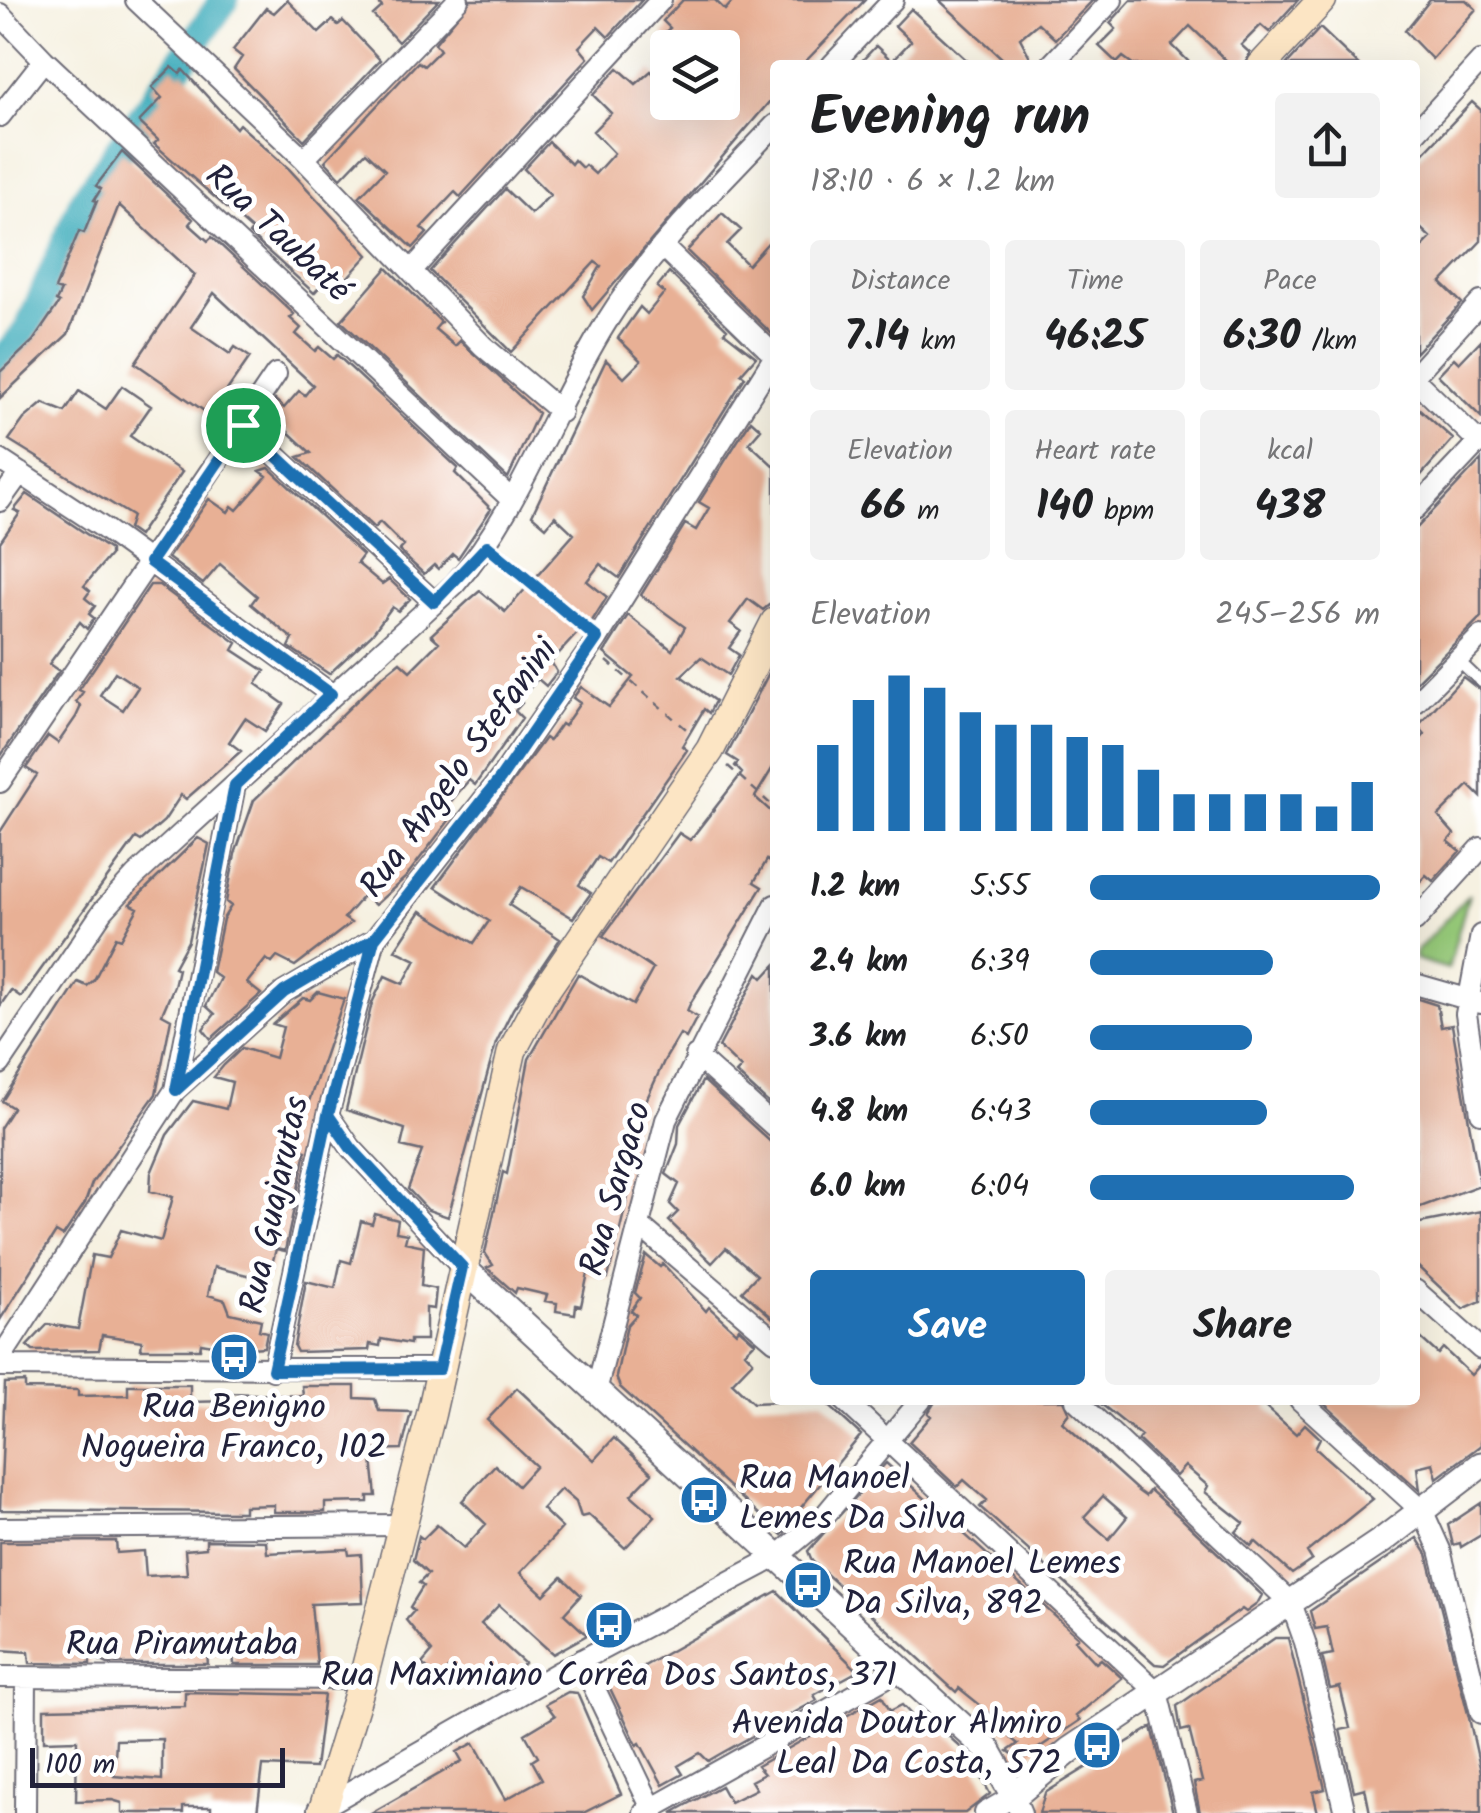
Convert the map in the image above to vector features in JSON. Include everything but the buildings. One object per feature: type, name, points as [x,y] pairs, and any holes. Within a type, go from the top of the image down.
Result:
[{"type":"main road","points":[[1267,60],[1322,0]]},
{"type":"main road","points":[[319,1811],[363,1679],[439,1369],[503,1082],[525,1022],[710,750],[770,632]]},
{"type":"street","points":[[136,0],[304,159],[484,346],[560,412]]},
{"type":"street","points":[[304,159],[458,0]]},
{"type":"street","points":[[412,270],[661,0]]},
{"type":"street","points":[[837,60],[893,0]]},
{"type":"street","points":[[1056,60],[1112,0]]},
{"type":"street","name":"Rua Taubaté","points":[[0,14],[44,60],[512,500]]},
{"type":"street","points":[[0,116],[44,60]]},
{"type":"street","points":[[1420,128],[1481,61]]},
{"type":"street","points":[[0,1064],[103,910],[134,876],[434,602],[487,546],[606,322],[662,246],[770,130]]},
{"type":"street","points":[[662,246],[770,351]]},
{"type":"street","points":[[1420,371],[1481,302]]},
{"type":"street","name":"Rua Angelo Stefanini","points":[[0,1363],[176,1090],[284,992],[374,939],[500,779],[594,643],[770,364]]},
{"type":"street","points":[[0,782],[276,374]]},
{"type":"street","points":[[1420,382],[1480,442],[1420,504]]},
{"type":"street","points":[[243,425],[434,602]]},
{"type":"street","points":[[0,460],[150,562],[331,694]]},
{"type":"street","points":[[0,502],[20,472]]},
{"type":"street","points":[[1420,698],[1481,636]]},
{"type":"street","points":[[176,1090],[235,785]]},
{"type":"street","points":[[1420,915],[1481,848]]},
{"type":"street","name":"Rua Sargaco","points":[[596,1390],[666,1120],[770,920]]},
{"type":"street","points":[[1481,936],[1474,1001],[1481,1113]]},
{"type":"street","name":"Rua Guajarutas","points":[[273,1370],[328,1115],[374,939]]},
{"type":"street","points":[[1420,985],[1474,1001]]},
{"type":"street","points":[[696,1056],[770,1123]]},
{"type":"street","points":[[328,1115],[351,1148],[462,1267],[988,1750],[1018,1804]]},
{"type":"street","points":[[639,1225],[770,1337]]},
{"type":"street","points":[[1420,1294],[1481,1349]]},
{"type":"street","points":[[0,1363],[273,1370],[439,1369]]},
{"type":"street","points":[[850,1405],[1156,1692],[1187,1813]]},
{"type":"street","points":[[319,1811],[581,1660],[778,1556],[821,1520],[917,1405]]},
{"type":"street","points":[[1081,1405],[1291,1603],[1305,1642],[1345,1813]]},
{"type":"street","points":[[1305,1405],[1423,1512],[1440,1550],[1481,1713]]},
{"type":"street","points":[[985,1813],[1018,1804],[1070,1750],[1423,1512],[1481,1465]]},
{"type":"street","points":[[0,1528],[402,1526]]},
{"type":"street","points":[[581,1660],[650,1812],[901,1669]]},
{"type":"street","name":"Rua Piramutaba","points":[[0,1677],[363,1679]]},
{"type":"street","points":[[24,1813],[26,1678]]},
{"type":"lane","points":[[1458,660],[1481,682]]},
{"type":"path","points":[[487,546],[770,804]]},
{"type":"green space","points":[[1469,894],[1448,969],[1420,961],[1420,948]]},
{"type":"waterway","points":[[0,364],[29,329],[84,200],[224,0]]},
{"type":"place","name":"Rua Benigno Nogueira Franco, 102","points":[[234,1357]]},
{"type":"place","name":"Rua Manoel Lemes Da Silva","points":[[704,1500]]},
{"type":"place","name":"Rua Manoel Lemes Da Silva, 892","points":[[808,1585]]},
{"type":"place","name":"Rua Maximiano Corrêa Dos Santos, 371","points":[[609,1625]]},
{"type":"place","name":"Avenida Doutor Almiro Leal Da Costa, 572","points":[[1097,1745]]},
{"type":"route","points":[[243,425],[150,562],[331,694],[235,785],[176,1090],[284,992],[374,939],[328,1115],[351,1148],[462,1267],[439,1369],[273,1370],[328,1115],[348,1032],[374,939],[500,779],[597,638],[580,628],[487,546],[434,602],[243,425]]}]
